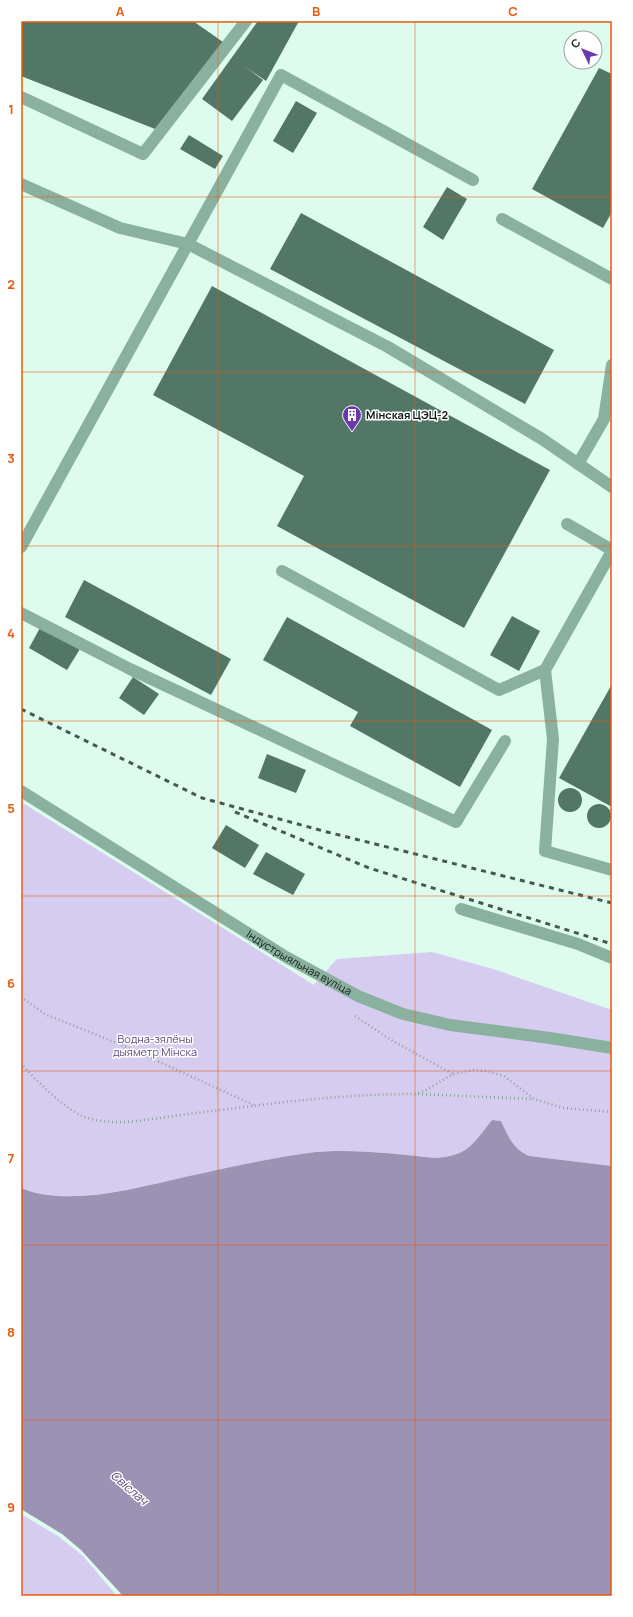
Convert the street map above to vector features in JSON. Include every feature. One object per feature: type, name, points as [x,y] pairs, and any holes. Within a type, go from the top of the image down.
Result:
[{"type":"street","points":[[21,97],[143,154],[246,21]]},
{"type":"street","points":[[21,547],[281,75],[473,180]]},
{"type":"street","points":[[21,184],[120,228],[188,244],[388,347],[542,439],[612,487]]},
{"type":"street","points":[[502,219],[612,279]]},
{"type":"street","points":[[578,464],[604,419],[612,365]]},
{"type":"street","points":[[567,524],[612,550],[545,670],[552,739],[545,850],[612,870]]},
{"type":"street","points":[[282,571],[499,690],[545,670]]},
{"type":"street","points":[[21,613],[130,669],[456,822],[505,741]]},
{"type":"street","name":"Індустрыяльная вуліца","points":[[21,791],[286,956],[358,996],[402,1014],[450,1025],[612,1048]]},
{"type":"street","points":[[461,909],[578,944],[612,958]]},
{"type":"path","points":[[21,997],[45,1014],[124,1046],[256,1106]]},
{"type":"path","points":[[21,1063],[30,1074],[65,1105],[82,1116],[107,1121],[146,1121],[256,1106],[340,1097],[416,1094],[534,1099],[563,1108],[612,1112]]},
{"type":"path","points":[[416,1094],[426,1090],[453,1074],[473,1070],[487,1071],[504,1076],[534,1099]]},
{"type":"green space","name":"Водна-зялёны дыяметр Мінска","points":[[21,802],[314,985],[337,959],[432,952],[493,969],[612,1010],[612,1166],[529,1156],[515,1146],[501,1121],[492,1120],[480,1136],[469,1147],[455,1155],[446,1157],[435,1158],[372,1152],[340,1151],[308,1153],[105,1194],[57,1196],[38,1194],[21,1188]]},
{"type":"green space","points":[[21,1514],[58,1536],[83,1556],[117,1596],[26,1596],[21,1592]]},
{"type":"water","name":"Свіслач","points":[[492,1120],[501,1121],[515,1146],[529,1156],[612,1166],[612,1596],[123,1596],[81,1550],[62,1534],[21,1509],[21,1188],[38,1194],[59,1196],[95,1195],[132,1189],[216,1170],[308,1153],[340,1151],[372,1152],[435,1158],[446,1157],[455,1155],[469,1147],[480,1136]]},
{"type":"building","points":[[21,21],[193,21],[223,42],[155,129],[21,76]]},
{"type":"building","points":[[258,21],[299,21],[266,81],[244,66],[263,80],[232,121],[202,99]]},
{"type":"building","points":[[598,70],[603,70],[612,74],[612,212],[603,228],[532,189]]},
{"type":"building","points":[[296,101],[317,113],[293,153],[273,141]]},
{"type":"building","points":[[189,135],[223,156],[215,169],[180,149]]},
{"type":"building","points":[[447,187],[467,199],[443,240],[423,227]]},
{"type":"building","points":[[301,213],[554,350],[525,404],[270,269]]},
{"type":"building","name":"Мінская ЦЭЦ-2","points":[[212,286],[550,470],[464,628],[277,526],[304,476],[153,395]]},
{"type":"building","points":[[84,580],[231,659],[211,695],[65,617]]},
{"type":"building","points":[[512,616],[540,631],[519,671],[490,655]]},
{"type":"building","points":[[287,617],[492,730],[460,787],[350,726],[358,712],[263,660]]},
{"type":"building","points":[[41,626],[80,649],[67,670],[29,648]]},
{"type":"building","points":[[133,677],[159,694],[144,715],[119,698]]},
{"type":"building","points":[[612,684],[612,807],[559,778]]},
{"type":"building","points":[[267,754],[306,770],[296,793],[258,778]]},
{"type":"building","points":[[570,788],[578,792],[582,800],[578,808],[570,812],[562,808],[558,800],[562,792]]},
{"type":"building","points":[[599,804],[607,808],[611,816],[607,824],[599,828],[591,824],[587,816],[591,808]]},
{"type":"building","points":[[226,825],[259,845],[245,868],[212,848]]},
{"type":"building","points":[[266,852],[305,874],[293,895],[253,874]]},
{"type":"railway","points":[[21,709],[202,798],[327,832],[612,903]]},
{"type":"railway","points":[[235,812],[369,868],[612,944]]},
{"type":"place","name":"Мінская ЦЭЦ-2","points":[[352,432]]}]
